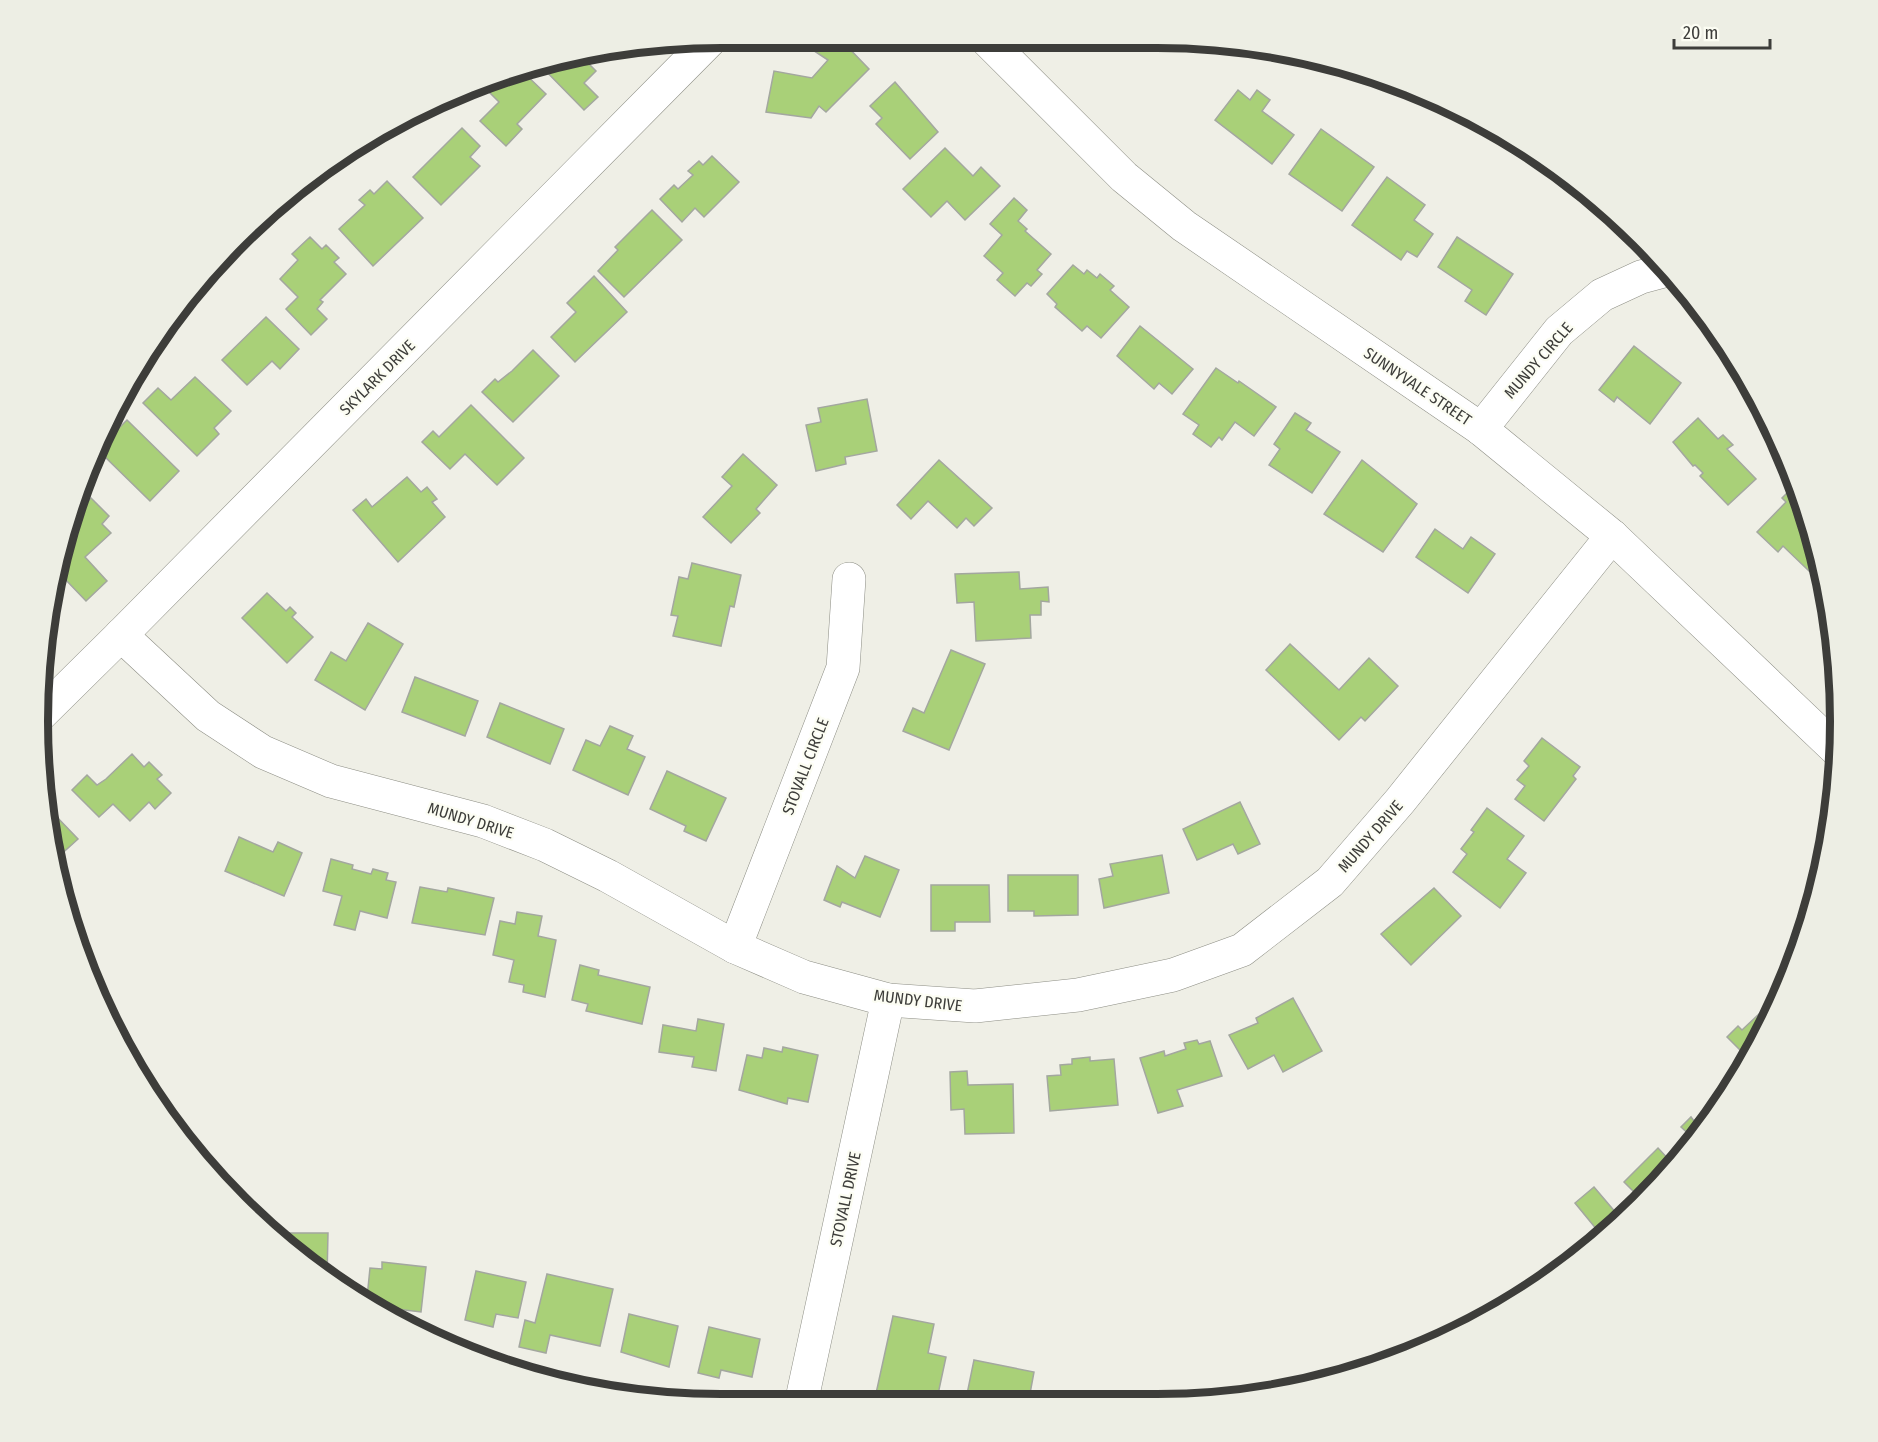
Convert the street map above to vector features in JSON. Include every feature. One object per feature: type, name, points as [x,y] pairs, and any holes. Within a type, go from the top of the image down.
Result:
[{"type":"street","name":"SKYLARK DRIVE","points":[[48,707],[702,48]]},
{"type":"street","name":"SUNNYVALE STREET","points":[[996,48],[1124,177],[1184,226],[1481,429],[1612,536],[1830,743]]},
{"type":"street","name":"MUNDY CIRCLE","points":[[1481,429],[1558,330],[1602,295],[1641,277],[1659,272]]},
{"type":"street","name":"MUNDY DRIVE","points":[[121,635],[208,716],[263,752],[331,781],[483,821],[545,845],[608,876],[735,947],[804,977],[888,1000],[975,1006],[1078,995],[1173,975],[1242,950],[1330,882],[1400,801],[1612,536]]},
{"type":"street","name":"STOVALL CIRCLE","points":[[735,947],[843,668],[849,579]]},
{"type":"street","name":"STOVALL DRIVE","points":[[803,1394],[888,1000]]},
{"type":"building","points":[[810,48],[849,48],[869,69],[826,112],[819,106],[811,118],[766,112],[774,71],[812,78],[828,60]]},
{"type":"building","points":[[587,62],[596,71],[584,83],[598,97],[584,110],[546,71]]},
{"type":"building","points":[[528,77],[546,94],[517,124],[522,129],[506,146],[480,121],[499,102],[487,90]]},
{"type":"building","points":[[895,82],[938,132],[910,159],[876,124],[882,118],[870,106]]},
{"type":"building","points":[[1238,90],[1250,100],[1257,90],[1270,100],[1262,111],[1294,135],[1272,164],[1215,120]]},
{"type":"building","points":[[462,128],[480,146],[470,157],[480,166],[441,205],[413,177]]},
{"type":"building","points":[[1321,129],[1374,167],[1342,211],[1289,174]]},
{"type":"building","points":[[945,148],[973,176],[981,167],[1000,186],[965,220],[947,201],[931,217],[903,189]]},
{"type":"building","points":[[712,156],[739,182],[704,217],[695,208],[682,222],[660,199],[674,185],[678,189],[693,175],[688,171],[699,161],[703,165]]},
{"type":"building","points":[[1387,177],[1425,205],[1414,220],[1433,234],[1417,257],[1407,251],[1401,260],[1352,225]]},
{"type":"building","points":[[387,181],[423,218],[373,266],[339,229],[365,205],[359,200],[370,190],[374,194]]},
{"type":"building","points":[[1014,198],[1027,210],[1018,221],[1027,229],[1025,231],[1051,254],[1037,270],[1042,274],[1031,286],[1027,283],[1015,296],[997,280],[1003,273],[984,256],[1002,235],[990,224]]},
{"type":"building","points":[[652,210],[682,240],[624,297],[598,271],[618,250],[615,247]]},
{"type":"building","points":[[310,237],[322,249],[326,245],[339,258],[334,262],[346,274],[320,300],[323,302],[317,309],[327,319],[311,335],[286,309],[298,297],[280,279],[298,260],[292,254]]},
{"type":"building","points":[[1457,237],[1513,274],[1486,315],[1465,301],[1472,290],[1438,267]]},
{"type":"building","points":[[1073,265],[1084,274],[1087,270],[1097,278],[1100,274],[1114,286],[1110,290],[1129,307],[1101,338],[1087,326],[1082,331],[1055,307],[1057,304],[1047,294]]},
{"type":"building","points":[[594,276],[627,312],[575,362],[551,337],[576,312],[567,303]]},
{"type":"building","points":[[266,317],[299,349],[280,369],[272,361],[247,385],[222,360]]},
{"type":"building","points":[[1140,326],[1193,369],[1172,394],[1159,383],[1154,389],[1117,356]]},
{"type":"building","points":[[1634,346],[1681,383],[1650,424],[1617,397],[1614,402],[1599,390]]},
{"type":"building","points":[[533,350],[559,376],[513,422],[482,392],[495,379],[498,382],[512,371]]},
{"type":"building","points":[[1216,368],[1276,407],[1254,436],[1235,422],[1222,440],[1219,437],[1211,447],[1193,434],[1199,425],[1183,414]]},
{"type":"building","points":[[195,377],[231,411],[214,428],[219,434],[197,456],[143,403],[158,388],[171,400]]},
{"type":"building","points":[[867,399],[877,451],[845,457],[846,464],[816,471],[806,425],[821,422],[818,408]]},
{"type":"building","points":[[471,405],[524,458],[497,485],[465,454],[450,469],[422,442],[433,431],[439,437]]},
{"type":"building","points":[[1295,413],[1311,423],[1306,430],[1340,452],[1312,493],[1269,465],[1280,449],[1274,444]]},
{"type":"building","points":[[1698,418],[1718,439],[1723,435],[1733,445],[1727,449],[1756,479],[1728,505],[1700,476],[1703,473],[1695,465],[1693,466],[1673,442]]},
{"type":"building","points":[[127,420],[179,471],[150,501],[103,455],[111,436]]},
{"type":"building","points":[[743,454],[777,485],[756,509],[760,513],[731,543],[703,517],[732,486],[722,477]]},
{"type":"building","points":[[939,460],[992,508],[974,526],[966,518],[957,528],[928,501],[911,519],[897,505]]},
{"type":"building","points":[[1362,460],[1417,504],[1383,552],[1324,514]]},
{"type":"building","points":[[407,477],[421,492],[427,487],[437,499],[432,502],[445,517],[398,562],[353,510],[366,499],[372,507]]},
{"type":"building","points":[[1789,491],[1807,547],[1812,568],[1809,571],[1783,546],[1778,552],[1757,532],[1786,502],[1782,498]]},
{"type":"building","points":[[91,498],[109,516],[102,524],[111,533],[85,557],[107,581],[86,601],[64,578],[67,575],[65,573],[71,547],[84,505]]},
{"type":"building","points":[[1435,529],[1463,549],[1471,537],[1495,554],[1468,593],[1416,557]]},
{"type":"building","points":[[692,563],[741,575],[734,607],[730,606],[721,646],[673,636],[678,616],[671,615],[679,577],[688,579]]},
{"type":"building","points":[[1019,572],[1020,589],[1048,587],[1049,602],[1041,601],[1041,615],[1030,615],[1031,638],[976,641],[974,602],[957,603],[955,574]]},
{"type":"building","points":[[267,593],[286,611],[290,607],[296,613],[292,617],[313,637],[287,663],[242,618]]},
{"type":"building","points":[[368,623],[403,644],[365,710],[315,680],[331,652],[346,661]]},
{"type":"building","points":[[1290,644],[1339,690],[1369,658],[1398,686],[1365,721],[1361,717],[1339,740],[1266,670]]},
{"type":"building","points":[[951,650],[985,664],[949,750],[903,731],[913,708],[924,713]]},
{"type":"building","points":[[415,677],[478,701],[465,736],[402,712]]},
{"type":"building","points":[[500,703],[564,729],[550,764],[487,737]]},
{"type":"building","points":[[610,726],[633,736],[627,749],[645,757],[628,795],[573,770],[586,740],[600,746]]},
{"type":"building","points":[[1542,738],[1580,767],[1573,776],[1576,779],[1544,821],[1515,799],[1525,786],[1517,780],[1529,766],[1524,761]]},
{"type":"building","points":[[132,754],[144,767],[149,762],[162,775],[157,779],[171,793],[155,809],[149,802],[130,821],[113,804],[99,817],[72,790],[87,775],[97,785]]},
{"type":"building","points":[[667,771],[726,798],[706,841],[684,831],[686,826],[650,809]]},
{"type":"building","points":[[1240,802],[1260,844],[1238,854],[1233,844],[1197,860],[1183,829]]},
{"type":"building","points":[[1487,808],[1524,836],[1507,859],[1526,873],[1500,908],[1453,872],[1467,854],[1461,849],[1474,832],[1471,830]]},
{"type":"building","points":[[55,815],[78,839],[61,854]]},
{"type":"building","points":[[239,837],[273,852],[278,842],[302,853],[284,896],[225,871]]},
{"type":"building","points":[[1162,855],[1169,893],[1104,908],[1099,879],[1113,876],[1110,864]]},
{"type":"building","points":[[865,856],[899,870],[880,917],[842,902],[840,907],[824,900],[837,866],[855,878]]},
{"type":"building","points":[[331,859],[353,865],[352,869],[371,874],[373,869],[388,873],[386,880],[396,882],[387,918],[360,911],[355,930],[334,925],[342,896],[323,891]]},
{"type":"building","points":[[1008,875],[1078,875],[1078,915],[1034,916],[1034,911],[1008,911]]},
{"type":"building","points":[[931,885],[989,885],[990,922],[955,922],[955,931],[931,931]]},
{"type":"building","points":[[420,887],[447,892],[448,888],[494,898],[485,935],[412,923]]},
{"type":"building","points":[[1434,888],[1461,916],[1411,965],[1381,934]]},
{"type":"building","points":[[517,912],[542,916],[538,936],[556,940],[545,997],[523,992],[524,985],[509,982],[514,960],[493,955],[500,921],[515,924]]},
{"type":"building","points":[[580,965],[599,970],[598,975],[650,987],[642,1024],[586,1011],[588,1004],[572,1000]]},
{"type":"building","points":[[1293,998],[1322,1051],[1283,1072],[1274,1055],[1248,1069],[1229,1035],[1258,1023],[1256,1018]]},
{"type":"building","points":[[1759,1014],[1762,1017],[1743,1053],[1727,1037],[1738,1026],[1742,1030]]},
{"type":"building","points":[[698,1019],[724,1024],[716,1071],[692,1067],[694,1057],[659,1052],[663,1025],[696,1031]]},
{"type":"building","points":[[1197,1040],[1199,1044],[1210,1041],[1222,1076],[1177,1090],[1183,1106],[1158,1113],[1140,1058],[1164,1051],[1165,1056],[1186,1049],[1184,1043]]},
{"type":"building","points":[[783,1047],[818,1055],[808,1102],[788,1098],[787,1104],[739,1090],[747,1055],[762,1058],[764,1048],[782,1052]]},
{"type":"building","points":[[1090,1057],[1090,1061],[1114,1059],[1118,1105],[1050,1111],[1047,1076],[1061,1075],[1060,1065],[1072,1064],[1072,1059]]},
{"type":"building","points":[[967,1071],[968,1085],[1013,1084],[1014,1133],[965,1134],[964,1109],[951,1110],[950,1072]]},
{"type":"building","points":[[1708,1107],[1689,1134],[1681,1127],[1691,1117],[1694,1121]]},
{"type":"building","points":[[1658,1148],[1668,1159],[1636,1194],[1624,1182]]},
{"type":"building","points":[[1594,1187],[1616,1213],[1597,1230],[1575,1203]]},
{"type":"building","points":[[284,1233],[328,1233],[327,1267]]},
{"type":"building","points":[[382,1262],[426,1267],[421,1312],[392,1309],[381,1302],[381,1299],[367,1294],[370,1268],[382,1269]]},
{"type":"building","points":[[476,1271],[526,1282],[518,1318],[496,1314],[493,1327],[465,1320]]},
{"type":"building","points":[[547,1274],[613,1289],[600,1346],[550,1335],[546,1353],[519,1347],[525,1320],[535,1323]]},
{"type":"building","points":[[629,1314],[678,1326],[669,1367],[621,1352]]},
{"type":"building","points":[[893,1316],[934,1324],[928,1353],[946,1357],[938,1394],[876,1394]]},
{"type":"building","points":[[709,1327],[760,1339],[752,1377],[721,1370],[719,1378],[698,1373]]},
{"type":"building","points":[[974,1360],[1034,1372],[1030,1394],[967,1394]]}]
